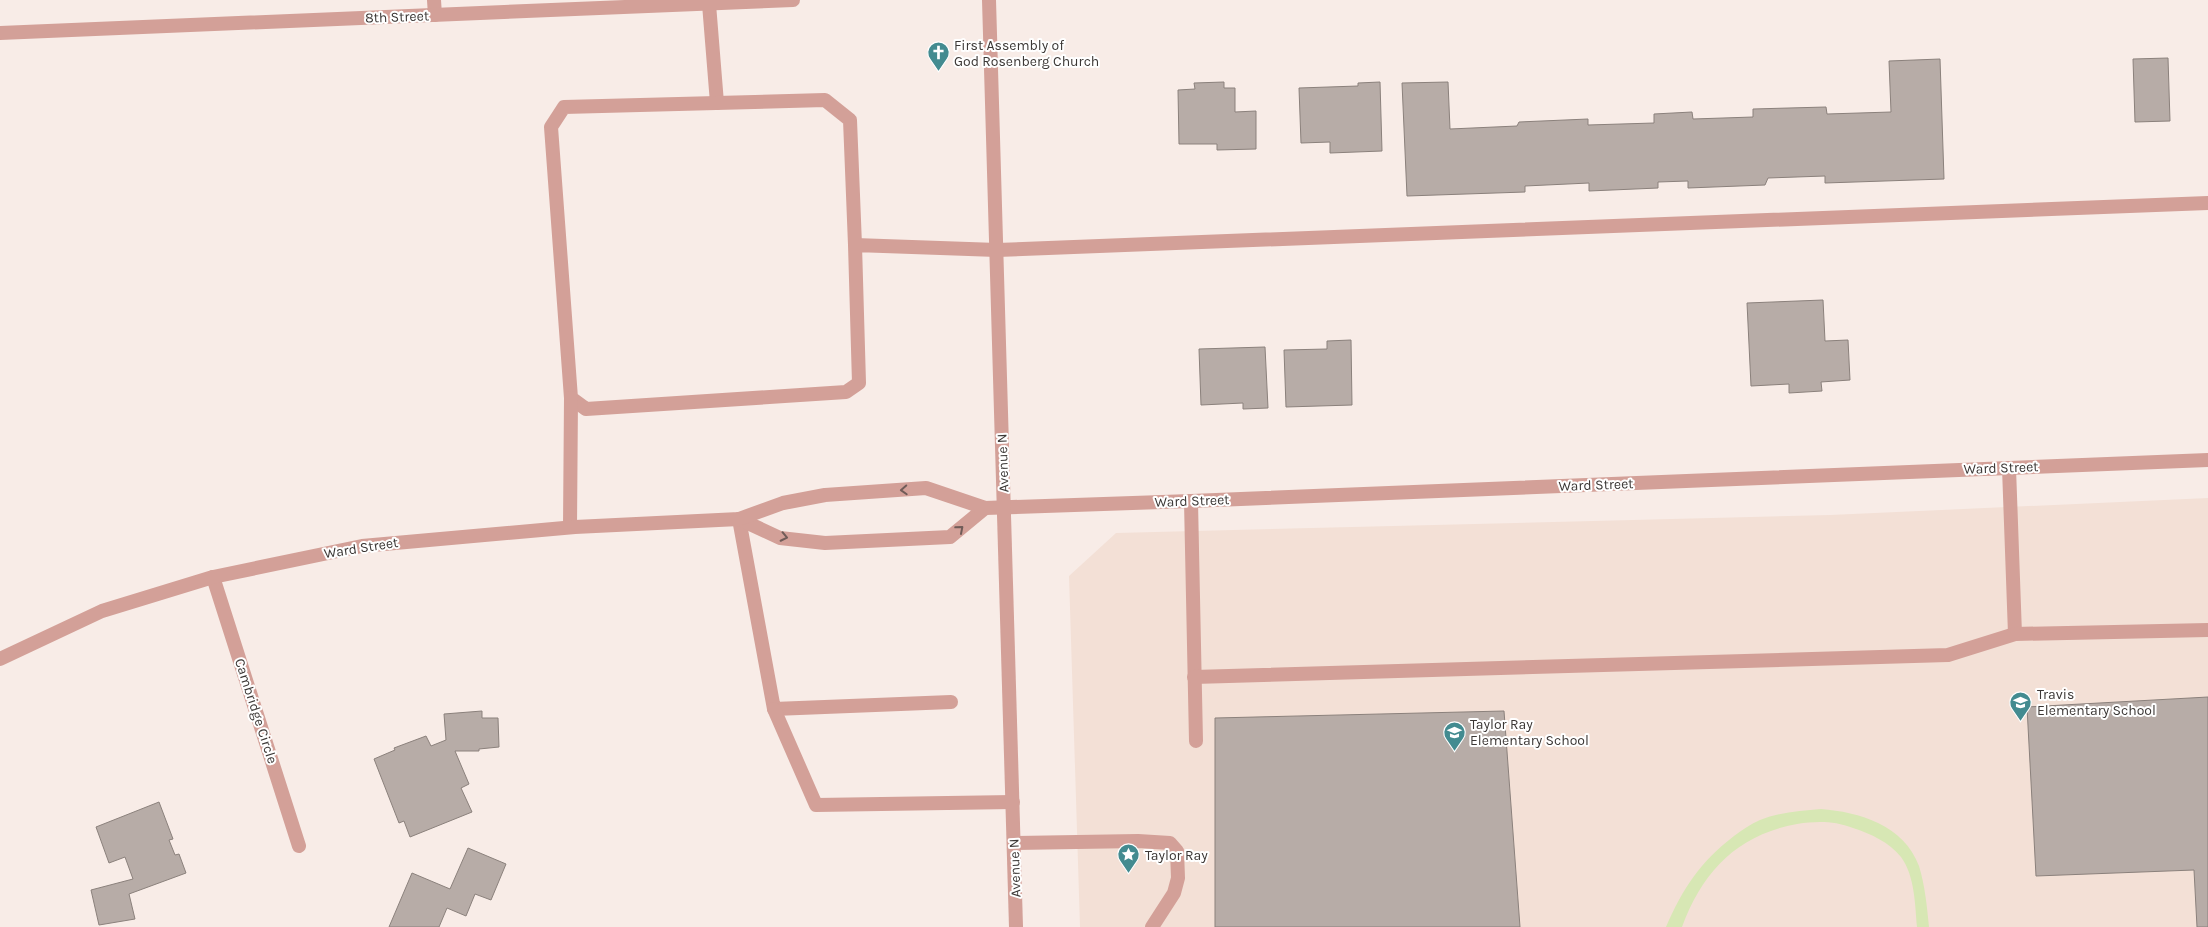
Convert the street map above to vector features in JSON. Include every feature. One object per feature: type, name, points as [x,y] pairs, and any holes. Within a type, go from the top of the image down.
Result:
[{"type":"street","points":[[434,0],[435,15]]},
{"type":"street","name":"8th Street","points":[[0,33],[793,0]]},
{"type":"street","name":"Avenue N","points":[[990,0],[1016,927]]},
{"type":"street","points":[[709,4],[717,103]]},
{"type":"street","points":[[570,527],[571,398],[551,126],[564,107],[825,100],[850,120],[859,383],[846,392],[586,409],[571,398]]},
{"type":"street","points":[[855,245],[997,250],[2208,203]]},
{"type":"street","name":"Ward Street","points":[[0,659],[102,611],[213,576],[362,546],[570,527],[739,519],[782,503],[824,494],[926,488],[984,508],[2208,460]]},
{"type":"street","points":[[2009,468],[2015,634]]},
{"type":"street","points":[[1191,501],[1196,741]]},
{"type":"street","name":"Ward Street","points":[[739,519],[780,538],[825,543],[950,537],[984,508]]},
{"type":"street","points":[[739,519],[774,709],[816,805],[1013,802]]},
{"type":"street","name":"Cambridge Circle","points":[[213,576],[299,846]]},
{"type":"street","points":[[1194,677],[1948,655],[2015,634],[2208,630]]},
{"type":"street","points":[[774,709],[951,702]]},
{"type":"street","points":[[1014,843],[1138,841],[1170,843],[1177,851],[1178,878],[1174,893],[1152,927]]},
{"type":"shaded area","name":"Taylor Ray Elementary School","points":[[2208,498],[2208,927],[1080,927],[1069,576],[1116,533],[1830,515]]},
{"type":"green space","points":[[1821,809],[1850,813],[1879,823],[1903,840],[1919,866],[1927,904],[1929,927],[1917,927],[1912,882],[1906,865],[1891,847],[1860,830],[1839,824],[1819,822],[1797,824],[1776,829],[1740,847],[1725,859],[1700,889],[1682,927],[1666,927],[1686,888],[1702,866],[1743,829],[1767,817],[1790,812]]},
{"type":"building","points":[[2168,58],[2170,121],[2135,122],[2133,59]]},
{"type":"building","points":[[1940,59],[1944,179],[1825,183],[1825,176],[1768,178],[1765,185],[1688,188],[1688,181],[1658,182],[1658,188],[1589,191],[1589,183],[1525,186],[1525,192],[1407,196],[1402,83],[1448,82],[1450,129],[1517,126],[1519,122],[1588,119],[1588,125],[1654,123],[1654,114],[1692,112],[1693,119],[1753,117],[1753,109],[1826,107],[1827,114],[1891,112],[1889,61]]},
{"type":"building","points":[[1224,82],[1224,88],[1235,88],[1235,112],[1256,111],[1256,149],[1217,150],[1217,144],[1179,144],[1178,90],[1195,89],[1194,83]]},
{"type":"building","points":[[1380,82],[1382,151],[1330,153],[1330,142],[1301,143],[1299,88],[1358,86],[1358,83]]},
{"type":"building","points":[[1823,300],[1825,341],[1848,340],[1850,380],[1821,382],[1822,391],[1789,393],[1789,384],[1751,386],[1747,303]]},
{"type":"building","points":[[1351,340],[1352,405],[1286,407],[1284,350],[1327,349],[1327,341]]},
{"type":"building","points":[[1265,347],[1268,408],[1243,409],[1243,403],[1201,405],[1199,349]]},
{"type":"building","points":[[2208,697],[2208,927],[2197,927],[2194,870],[2036,876],[2027,707]]},
{"type":"building","points":[[482,711],[482,718],[498,718],[499,747],[479,749],[479,751],[455,751],[469,784],[461,788],[472,812],[410,837],[404,821],[399,823],[374,759],[395,750],[394,748],[426,736],[431,746],[446,740],[444,714]]},
{"type":"building","points":[[1504,711],[1520,927],[1215,927],[1215,718]]},
{"type":"building","points":[[159,802],[173,839],[169,840],[175,855],[179,854],[186,873],[129,894],[135,919],[99,925],[91,890],[133,879],[125,857],[109,863],[96,827]]},
{"type":"building","points":[[468,848],[506,864],[491,900],[475,894],[466,916],[447,908],[439,927],[389,927],[412,873],[450,889]]},
{"type":"place","name":"First Assembly of God Rosenberg Church","points":[[938,72]]},
{"type":"place","name":"Travis Elementary School","points":[[2021,721]]},
{"type":"place","name":"Taylor Ray Elementary School","points":[[1454,751]]},
{"type":"place","name":"Taylor Ray","points":[[1129,874]]}]
